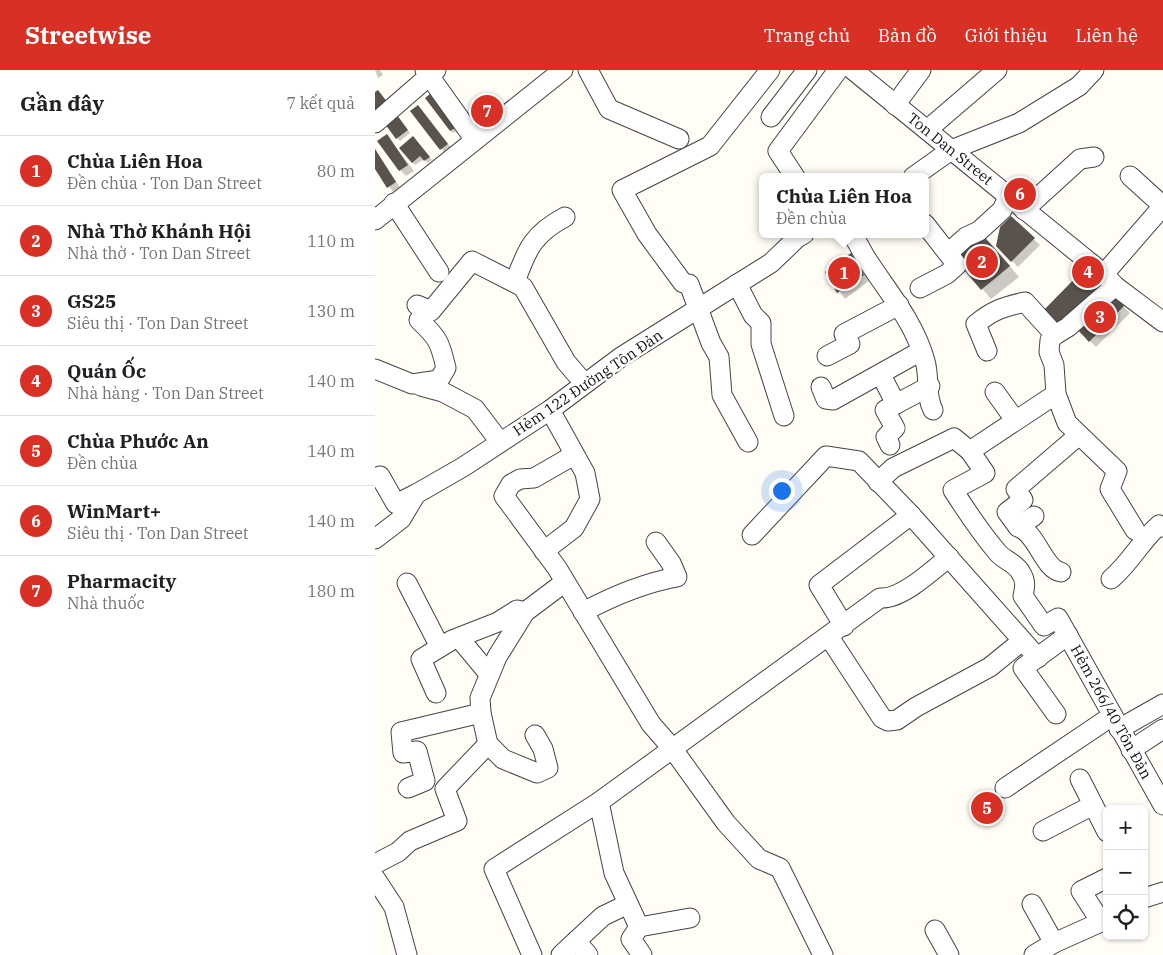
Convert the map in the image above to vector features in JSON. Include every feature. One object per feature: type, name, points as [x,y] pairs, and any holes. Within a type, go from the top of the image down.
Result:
[{"type":"street","points":[[375,220],[563,70]]},
{"type":"street","points":[[588,70],[609,109],[679,139]]},
{"type":"street","points":[[747,442],[722,395],[719,357],[711,343],[689,284],[683,283],[670,268],[637,218],[622,190],[710,146],[770,70]]},
{"type":"street","points":[[771,117],[807,70]]},
{"type":"street","points":[[792,173],[778,151],[838,70]]},
{"type":"street","name":"Ton Dan Street","points":[[853,70],[1110,280],[1162,320]]},
{"type":"street","points":[[895,105],[921,70]]},
{"type":"street","points":[[927,130],[997,70]]},
{"type":"street","points":[[919,173],[951,150],[1019,123],[1079,86],[1094,70]]},
{"type":"street","points":[[375,123],[430,72],[475,140]]},
{"type":"street","points":[[1024,210],[1080,159],[1094,157]]},
{"type":"street","points":[[1131,176],[1163,206],[1110,280],[1068,327],[1050,340],[1049,352],[1054,365],[1056,394],[1067,423],[1117,471],[1110,489],[1135,530]]},
{"type":"street","points":[[948,253],[966,237],[979,231],[1003,210],[1008,197]]},
{"type":"street","points":[[395,203],[439,272]]},
{"type":"street","points":[[515,282],[526,251],[546,227],[565,217]]},
{"type":"street","points":[[919,288],[947,274],[957,265],[929,229]]},
{"type":"street","name":"Hẻm 122 Đường Tôn Đản","points":[[379,476],[396,504],[416,494],[550,410],[621,357],[771,264],[797,238]]},
{"type":"street","points":[[855,238],[868,263],[899,305],[921,351],[930,386],[927,399],[933,410]]},
{"type":"street","points":[[412,384],[439,380],[446,368],[438,338],[418,313],[431,311],[471,261],[523,287],[567,362],[584,383]]},
{"type":"street","points":[[737,284],[753,315],[761,323],[761,344],[784,416]]},
{"type":"street","points":[[987,351],[976,324],[992,311],[1007,306],[1025,302],[1055,335]]},
{"type":"street","points":[[827,356],[850,344],[844,334],[899,305]]},
{"type":"street","points":[[821,387],[827,399],[833,400],[881,375],[921,351]]},
{"type":"street","points":[[375,369],[412,384],[443,392],[475,409],[500,442]]},
{"type":"street","points":[[881,375],[896,404]]},
{"type":"street","points":[[890,445],[885,437],[895,428],[885,410],[930,386]]},
{"type":"street","points":[[995,392],[1015,420]]},
{"type":"street","points":[[878,482],[893,468],[954,438],[970,451],[1056,394]]},
{"type":"street","points":[[544,552],[574,528],[590,499],[585,472],[550,410]]},
{"type":"street","points":[[1061,572],[1054,569],[1027,532],[1018,527],[1007,512],[1023,500],[1016,489],[1079,435]]},
{"type":"street","name":"Hẻm 266/40 Tôn Đản","points":[[970,451],[985,473],[953,490],[977,527],[1000,555],[1012,562],[1021,572],[1025,583],[1023,596],[1044,626],[1058,618],[1163,805]]},
{"type":"street","points":[[574,455],[534,478],[520,479],[511,484],[504,496],[565,582],[619,670],[634,700],[651,724],[672,748],[726,823],[759,859],[779,868],[823,955]]},
{"type":"street","points":[[752,535],[825,456],[859,461],[911,515],[1038,658]]},
{"type":"street","name":"Hẻm 122 Đường Tôn Đản","points":[[375,539],[401,519],[416,494]]},
{"type":"street","points":[[843,626],[819,585],[911,515]]},
{"type":"street","points":[[1018,527],[1034,516]]},
{"type":"street","points":[[1111,579],[1136,554],[1148,535],[1159,525],[1163,527]]},
{"type":"street","points":[[583,612],[614,596],[652,582],[677,577],[671,563],[656,542]]},
{"type":"street","points":[[532,955],[494,868],[599,802],[672,748],[829,638],[880,598],[890,599],[922,579],[949,557]]},
{"type":"street","points":[[535,735],[543,749],[548,768],[537,773],[503,759],[488,744],[481,713],[480,698],[497,656],[525,612],[565,582]]},
{"type":"street","points":[[407,583],[440,647]]},
{"type":"street","points":[[436,693],[421,659],[440,647],[498,622],[517,610],[525,612]]},
{"type":"street","points":[[1056,714],[1023,668],[1069,635]]},
{"type":"street","points":[[459,638],[489,674]]},
{"type":"street","points":[[829,638],[882,718],[888,721],[897,720],[916,707],[990,667],[1022,641]]},
{"type":"street","points":[[1005,788],[1115,722],[1163,704]]},
{"type":"street","points":[[408,788],[425,780],[417,751],[403,753],[401,732],[481,713]]},
{"type":"street","points":[[1131,750],[1163,729]]},
{"type":"street","points":[[375,864],[398,852],[409,841],[457,821],[445,789],[488,744]]},
{"type":"street","points":[[1080,779],[1103,824]]},
{"type":"street","points":[[599,802],[613,873],[639,927]]},
{"type":"street","points":[[1043,831],[1093,804]]},
{"type":"street","points":[[375,878],[394,907],[407,955]]},
{"type":"street","points":[[1034,955],[1054,943],[1101,922],[1081,891],[1103,880]]},
{"type":"street","points":[[1148,897],[1163,892]]},
{"type":"street","points":[[561,955],[582,948],[603,916],[628,904]]},
{"type":"street","points":[[1032,904],[1054,943]]},
{"type":"street","points":[[642,955],[631,939],[639,927],[690,918]]},
{"type":"street","points":[[935,930],[949,955]]},
{"type":"building","points":[[378,90],[391,107],[375,119],[375,92]]},
{"type":"building","points":[[430,94],[455,128],[450,131],[425,98]]},
{"type":"building","points":[[418,105],[448,144],[440,150],[410,111]]},
{"type":"building","points":[[397,115],[408,130],[396,139],[385,124]]},
{"type":"building","points":[[387,134],[408,165],[399,171],[377,141]]},
{"type":"building","points":[[413,136],[430,157],[424,161],[420,156],[412,163],[399,148]]},
{"type":"building","points":[[375,149],[396,182],[387,188],[375,169]]},
{"type":"building","points":[[1011,216],[1035,238],[1011,262],[996,246],[1000,227]]},
{"type":"building","points":[[981,233],[1010,266],[981,290],[954,258]]},
{"type":"building","points":[[851,253],[864,275],[837,293],[825,272]]},
{"type":"building","points":[[1084,269],[1101,287],[1057,328],[1042,312]]},
{"type":"building","points":[[1111,293],[1124,306],[1089,342],[1076,328]]},
{"type":"place","name":"Pharmacity","points":[[487,111]]},
{"type":"place","name":"WinMart+","points":[[1020,194]]},
{"type":"place","name":"Nhà Thờ Khánh Hội","points":[[982,262]]},
{"type":"place","name":"Quán Ốc","points":[[1088,272]]},
{"type":"place","name":"Chùa Liên Hoa","points":[[844,273]]},
{"type":"place","name":"GS25","points":[[1100,317]]},
{"type":"place","name":"Chùa Phước An","points":[[987,808]]}]
